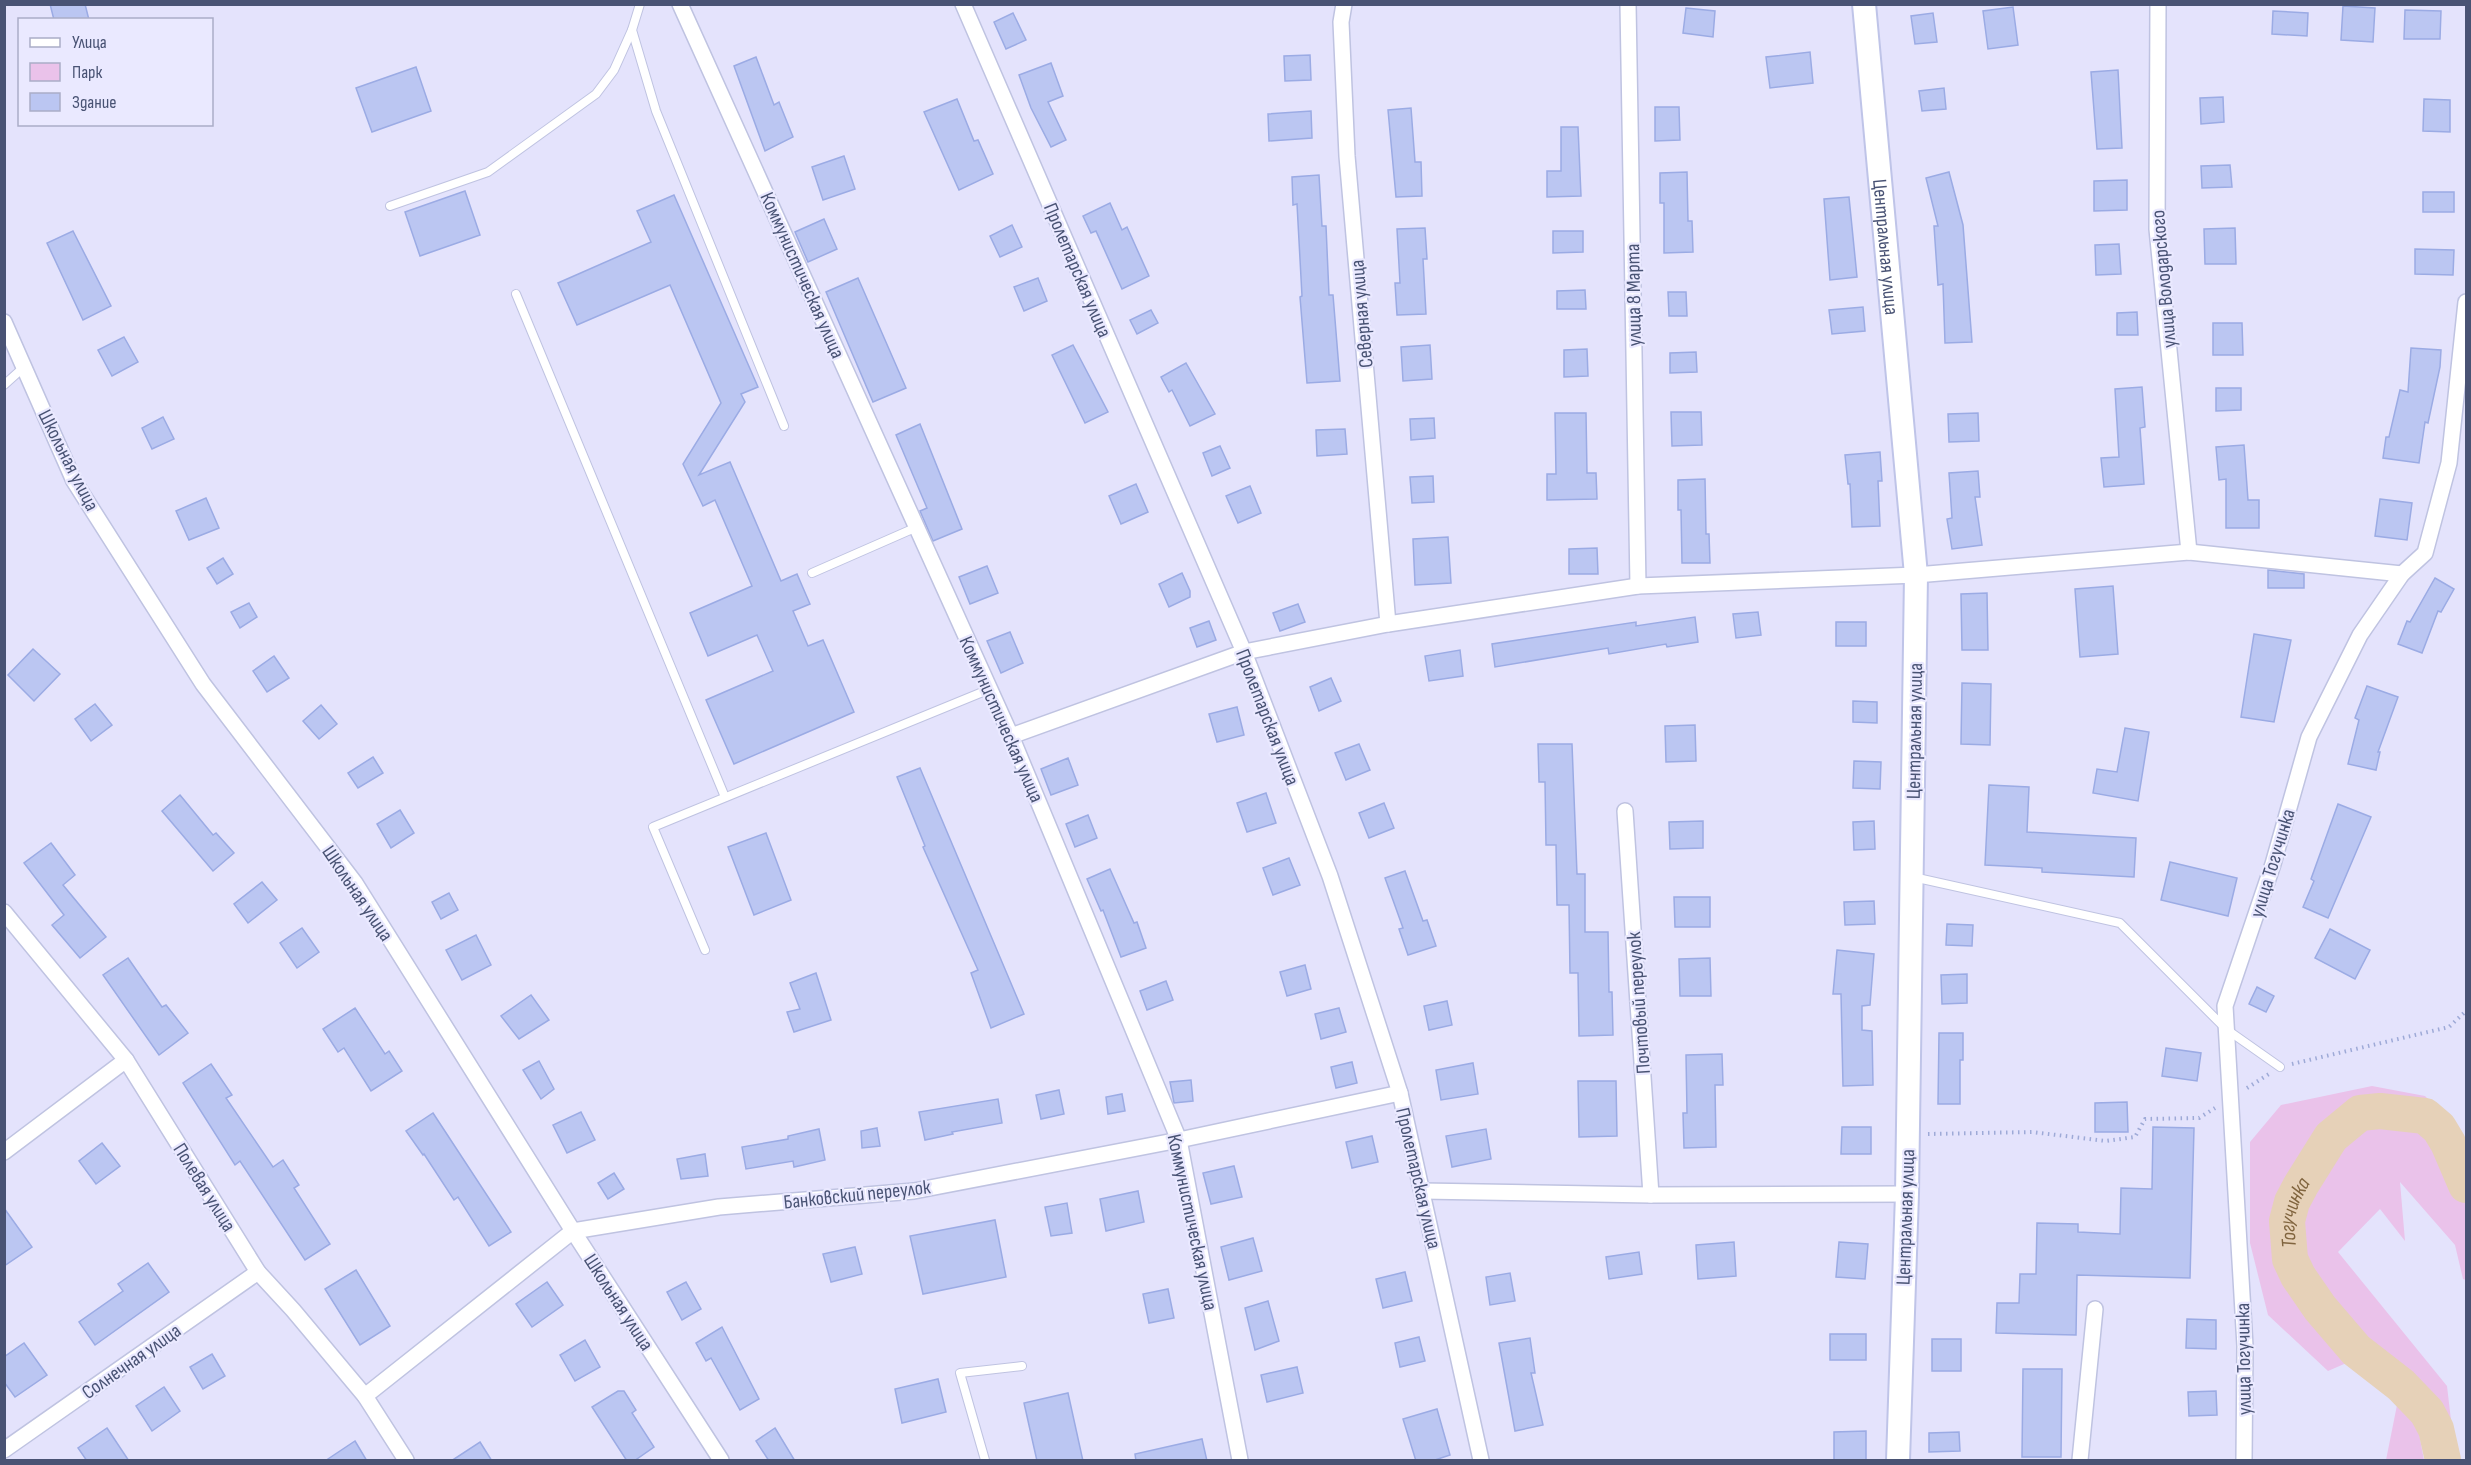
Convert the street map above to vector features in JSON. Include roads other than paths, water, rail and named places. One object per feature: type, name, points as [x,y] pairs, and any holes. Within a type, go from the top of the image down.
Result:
[{"type":"main road","name":"Центральная улица","points":[[1864,4],[1916,575],[1907,1194],[1898,1461]]},
{"type":"street","name":"Коммунистическая улица","points":[[680,4],[1011,736],[1179,1140],[1240,1461]]},
{"type":"street","name":"Пролетарская улица","points":[[963,4],[1244,652],[1330,876],[1400,1093],[1481,1461]]},
{"type":"street","name":"Северная улица","points":[[1344,4],[1341,22],[1347,156],[1389,624]]},
{"type":"street","name":"улица 8 Марта","points":[[1628,4],[1638,586]]},
{"type":"street","name":"улица Володарского","points":[[2158,4],[2157,229],[2189,552]]},
{"type":"street","name":"улица Тогучинка","points":[[2244,1461],[2245,1346],[2225,1006],[2272,864],[2309,737],[2360,634],[2402,574],[2425,554],[2449,463],[2466,302]]},
{"type":"street","name":"Школьная улица","points":[[4,322],[74,481],[203,684],[355,883],[573,1231],[721,1461]]},
{"type":"street","points":[[1011,736],[1244,652],[1389,624],[1638,586],[1916,575],[2189,552],[2402,574]]},
{"type":"street","name":"Почтовый переулок","points":[[1625,811],[1651,1195]]},
{"type":"street","name":"Полевая улица","points":[[4,912],[126,1060],[258,1272],[365,1396],[406,1461]]},
{"type":"street","points":[[4,1152],[126,1060]]},
{"type":"street","name":"Банковский переулок","points":[[365,1396],[573,1231],[719,1207],[914,1191],[1179,1140],[1400,1093]]},
{"type":"street","points":[[1422,1191],[1651,1195],[1907,1194]]},
{"type":"street","name":"Солнечная улица","points":[[4,1450],[258,1272]]},
{"type":"street","points":[[2079,1461],[2095,1309]]},
{"type":"lane","points":[[390,206],[488,172],[596,94],[614,70],[632,30],[640,4]]},
{"type":"lane","points":[[632,30],[656,111],[784,426]]},
{"type":"lane","points":[[516,294],[725,797]]},
{"type":"lane","points":[[4,385],[24,367]]},
{"type":"lane","points":[[812,573],[917,527]]},
{"type":"lane","points":[[705,950],[653,827],[990,689]]},
{"type":"lane","points":[[1912,877],[2120,923],[2226,1029],[2280,1067]]},
{"type":"lane","points":[[985,1461],[960,1373],[1022,1366]]},
{"type":"waterway","name":"Тогучинка","points":[[2443,1460],[2436,1429],[2427,1412],[2401,1385],[2356,1350],[2320,1308],[2298,1276],[2290,1259],[2287,1221],[2292,1202],[2331,1137],[2360,1113],[2380,1111],[2425,1116],[2439,1128],[2448,1143],[2466,1185]]}]
